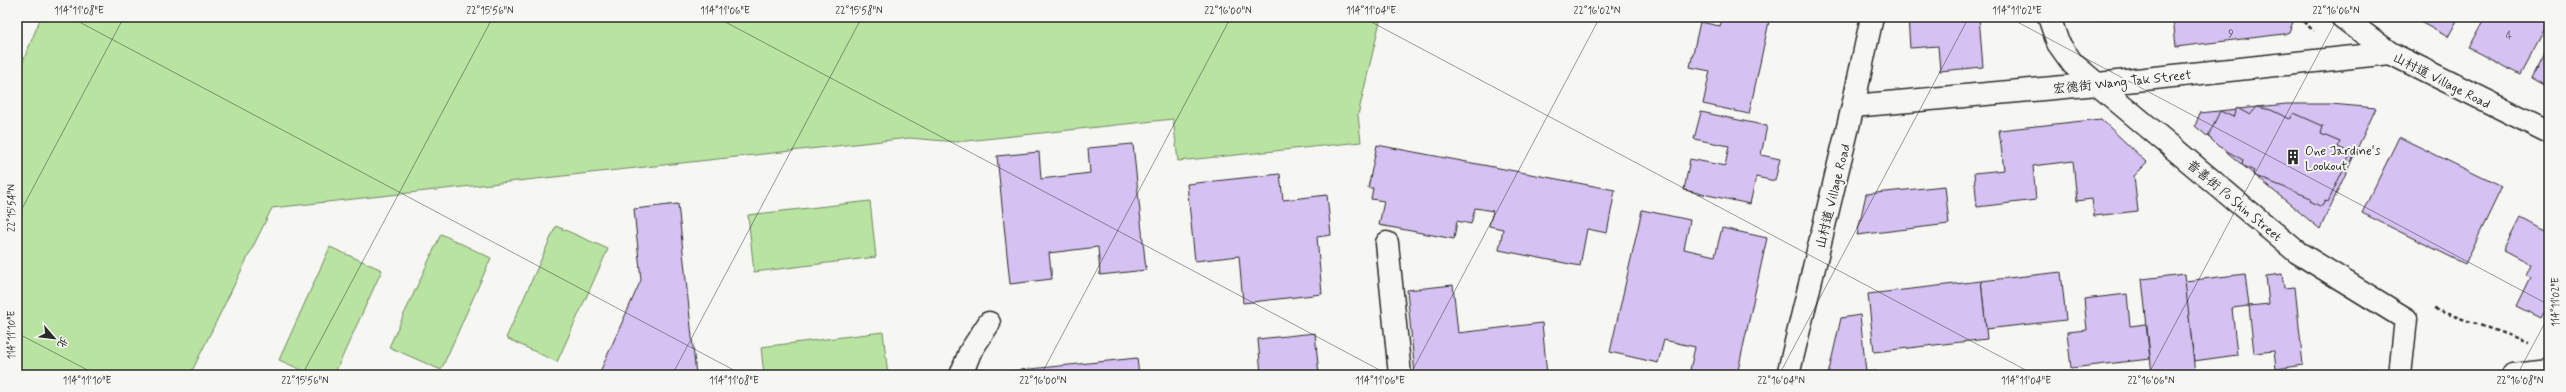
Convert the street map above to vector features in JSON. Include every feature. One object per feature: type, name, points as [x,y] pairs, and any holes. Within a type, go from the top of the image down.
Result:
[{"type":"street","name":"山村道 Village Road","points":[[1788,375],[1854,106],[1872,17]]},
{"type":"street","name":"普善街 Po Shin Street","points":[[2049,17],[2058,43],[2073,64],[2298,252],[2406,319],[2400,375]]},
{"type":"street","name":"山村道 Village Road","points":[[2342,17],[2390,53],[2549,132]]},
{"type":"street","name":"宏德街 Wang Tak Street","points":[[1854,106],[2098,84],[2390,53]]},
{"type":"street","points":[[1387,243],[1400,375]]},
{"type":"street","points":[[961,375],[970,352],[988,323]]},
{"type":"street","points":[[2513,375],[2549,371]]},
{"type":"path","points":[[2432,308],[2534,344]]},
{"type":"path","points":[[2328,375],[2373,370]]},
{"type":"green space","points":[[41,17],[1381,17],[1358,115],[1361,142],[1178,161],[1173,119],[957,142],[909,138],[272,208],[190,375],[17,375],[17,76]]},
{"type":"green space","points":[[870,201],[876,257],[754,272],[748,215]]},
{"type":"green space","points":[[556,226],[608,249],[557,362],[506,338]]},
{"type":"green space","points":[[441,234],[491,258],[441,370],[389,347]]},
{"type":"green space","points":[[330,247],[382,270],[334,375],[313,375],[279,360]]},
{"type":"green space","points":[[883,332],[888,375],[764,375],[761,347]]},
{"type":"building","points":[[1722,17],[1770,17],[1749,114],[1703,104],[1710,71],[1690,67],[1700,22],[1720,26]]},
{"type":"building","points":[[1908,17],[1979,17],[1983,67],[1940,71],[1938,46],[1910,48]]},
{"type":"building","points":[[2099,17],[2133,17],[2099,20]]},
{"type":"building","points":[[2173,17],[2289,17],[2293,22],[2289,32],[2284,34],[2176,47]]},
{"type":"building","points":[[2411,17],[2459,17],[2448,37]]},
{"type":"building","points":[[2486,17],[2549,17],[2549,21],[2520,75],[2469,48]]},
{"type":"building","points":[[2549,44],[2549,88],[2531,78]]},
{"type":"building","name":"One Jardine's Lookout","points":[[2286,104],[2331,104],[2376,108],[2320,229],[2195,126],[2200,113]]},
{"type":"building","name":"One Jardine's Lookout","points":[[2257,107],[2271,110],[2290,119],[2294,113],[2323,126],[2321,134],[2340,142],[2338,147],[2351,153],[2328,202],[2325,201],[2322,206],[2320,206],[2310,201],[2311,198],[2253,175],[2254,171],[2242,165],[2243,160],[2218,146],[2208,136],[2220,111],[2233,117],[2237,108],[2250,115]]},
{"type":"building","points":[[1701,112],[1767,126],[1761,155],[1780,159],[1775,181],[1756,177],[1750,204],[1684,190],[1690,159],[1725,166],[1729,146],[1694,139]]},
{"type":"building","points":[[2101,119],[2147,163],[2134,176],[2138,211],[2094,216],[2092,199],[2077,201],[2073,161],[2033,166],[2036,200],[1977,207],[1974,173],[2004,170],[1999,130]]},
{"type":"building","points":[[2399,137],[2502,187],[2465,264],[2362,213]]},
{"type":"building","points":[[1133,144],[1146,270],[1100,275],[1098,247],[1049,253],[1052,279],[1010,284],[997,156],[1039,152],[1041,179],[1090,173],[1088,148]]},
{"type":"building","points":[[1377,145],[1615,190],[1607,233],[1587,229],[1580,266],[1499,250],[1503,229],[1489,226],[1493,211],[1475,208],[1471,224],[1457,221],[1454,239],[1379,225],[1384,201],[1371,199],[1373,188],[1368,188]]},
{"type":"building","points":[[1280,174],[1283,200],[1327,195],[1331,235],[1317,237],[1322,294],[1243,303],[1239,256],[1195,261],[1187,184]]},
{"type":"building","points":[[1945,186],[1949,224],[1857,235],[1866,194]]},
{"type":"building","points":[[678,204],[696,375],[599,374],[641,280],[634,209]]},
{"type":"building","points":[[1642,210],[1690,220],[1684,249],[1715,256],[1722,228],[1767,238],[1737,375],[1713,375],[1690,370],[1695,347],[1664,340],[1658,363],[1610,352]]},
{"type":"building","points":[[2521,217],[2545,230],[2549,221],[2549,303],[2541,318],[2517,306],[2531,277],[2526,275],[2531,264],[2504,250]]},
{"type":"building","points":[[2061,272],[2066,320],[1986,329],[1981,281]]},
{"type":"building","points":[[2185,274],[2195,375],[2152,375],[2142,279]]},
{"type":"building","points":[[2245,274],[2249,306],[2232,308],[2237,355],[2194,361],[2185,281]]},
{"type":"building","points":[[2282,274],[2284,288],[2295,287],[2303,365],[2276,369],[2274,351],[2254,353],[2249,306],[2269,304],[2266,276]]},
{"type":"building","points":[[1981,281],[1987,339],[1874,352],[1868,294]]},
{"type":"building","points":[[1453,285],[1458,333],[1542,323],[1547,375],[1499,375],[1499,373],[1484,375],[1415,375],[1407,290]]},
{"type":"building","points":[[2127,294],[2130,326],[2146,324],[2150,359],[2071,368],[2067,332],[2087,330],[2084,299]]},
{"type":"building","points":[[1860,315],[1866,372],[1876,371],[1877,375],[1828,375],[1841,318]]},
{"type":"building","points":[[1315,333],[1319,375],[1261,375],[1258,339]]},
{"type":"building","points":[[1137,358],[1139,375],[1011,375],[1011,371]]},
{"type":"place","name":"One Jardine's Lookout","points":[[2293,157]]}]
